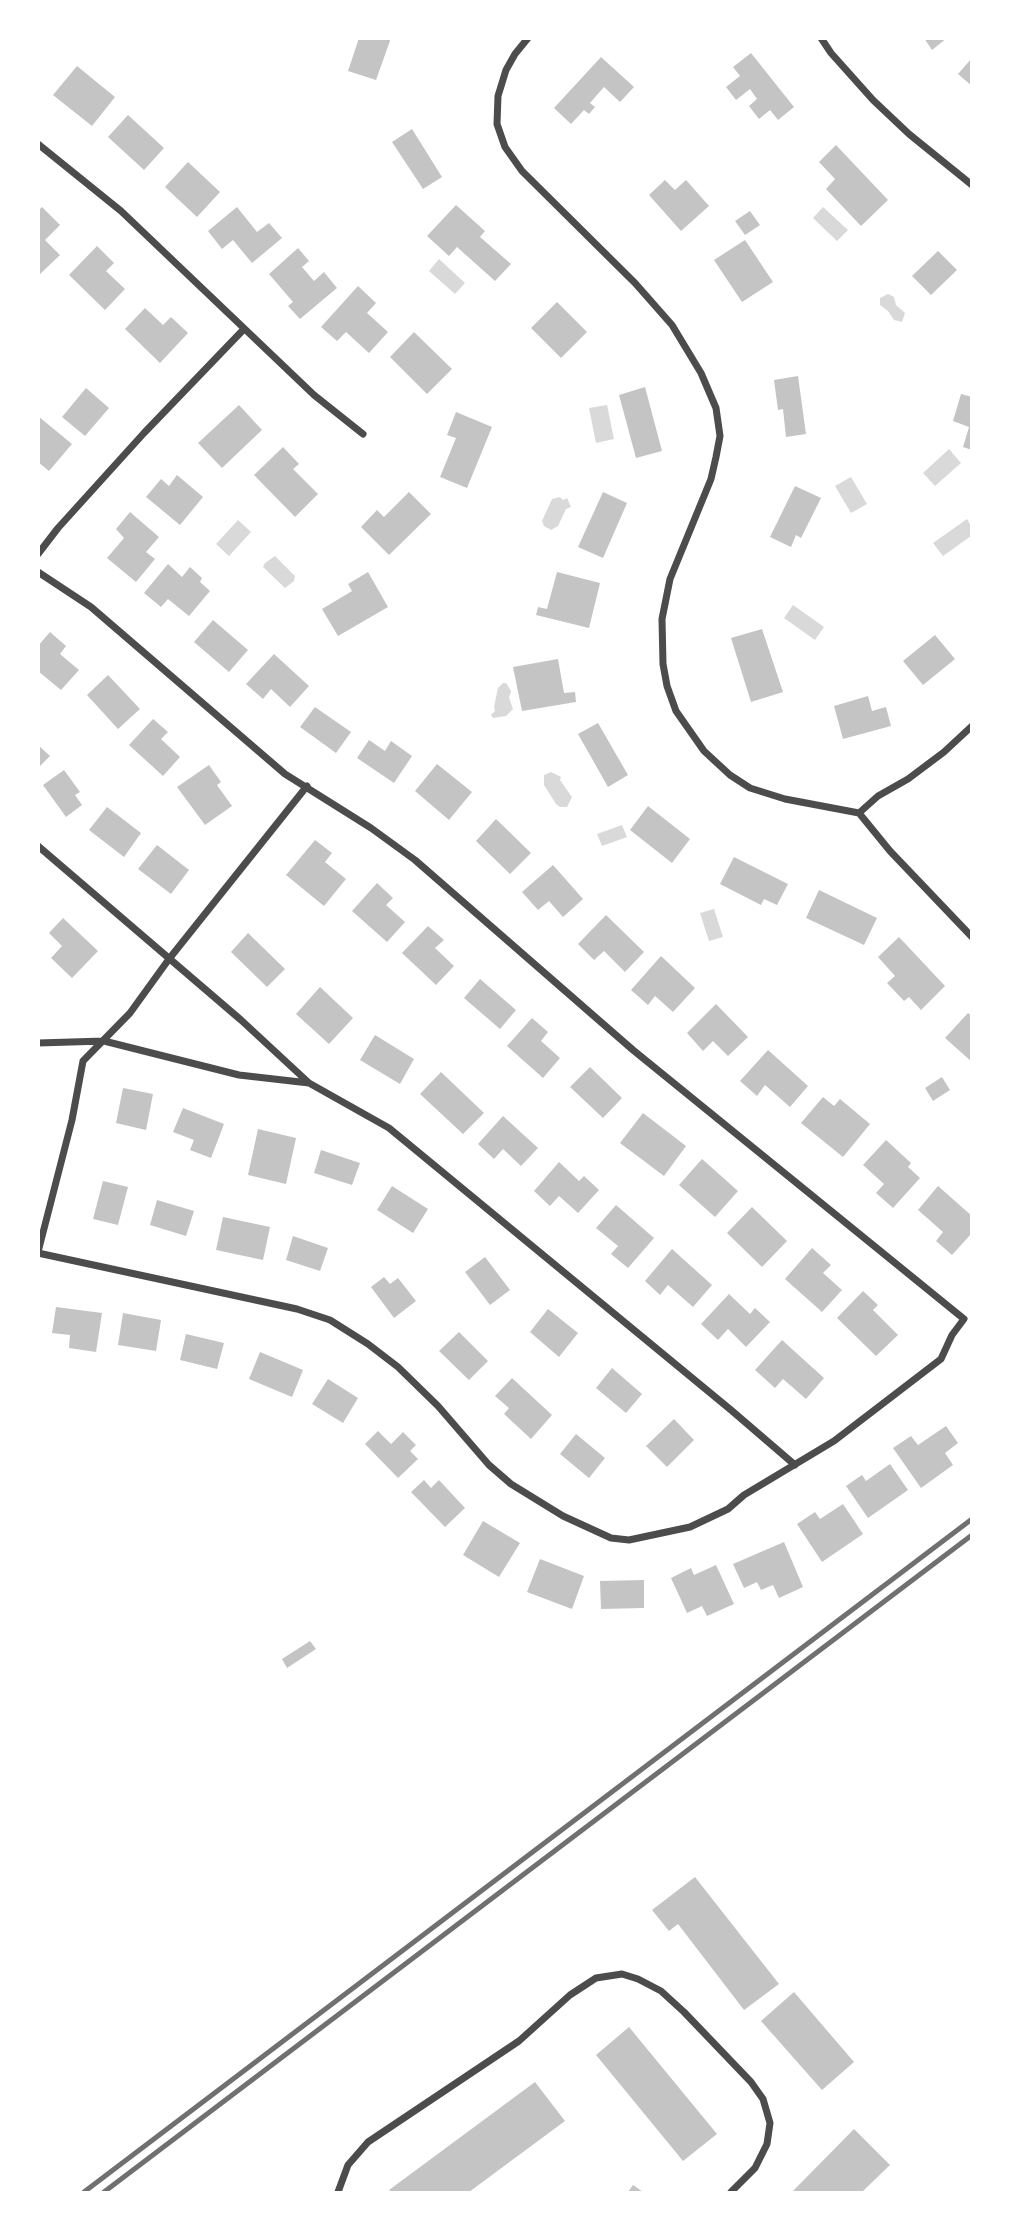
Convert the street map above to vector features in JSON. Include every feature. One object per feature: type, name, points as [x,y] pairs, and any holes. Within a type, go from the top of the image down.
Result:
[{"type":"street","points":[[528,38],[506,69],[498,96],[497,124],[505,147],[522,171],[635,284],[672,325],[701,373],[716,408],[720,436],[716,457],[710,479],[670,579],[662,619],[663,664],[676,711],[704,751],[730,775],[750,788],[785,799],[859,813],[890,851],[971,937]]},
{"type":"street","points":[[821,38],[873,100],[971,186]]},
{"type":"street","points":[[38,144],[121,211],[314,395],[363,434]]},
{"type":"street","points":[[38,554],[144,433],[244,329]]},
{"type":"street","points":[[38,572],[91,607],[285,774],[307,786],[415,860],[633,1050],[964,1319],[952,1335],[942,1359],[834,1441],[744,1495],[728,1509],[690,1527],[629,1541],[611,1538],[563,1516],[511,1484],[489,1465],[439,1406],[398,1367],[330,1320],[297,1309],[38,1252],[72,1120],[83,1060],[130,1013],[169,959],[307,786]]},
{"type":"street","points":[[859,813],[878,796],[908,779],[944,752],[971,726]]},
{"type":"street","points":[[38,846],[309,1083],[389,1128],[795,1465]]},
{"type":"street","points":[[38,1043],[104,1041],[239,1075],[309,1083]]},
{"type":"street","points":[[338,2193],[348,2165],[368,2142],[519,2041],[570,1994],[596,1978],[622,1974],[661,1991],[684,2011],[751,2082],[763,2099],[770,2123],[767,2144],[755,2168],[731,2193]]},
{"type":"shaded area","points":[[823,207],[848,230],[837,241],[813,218]]},
{"type":"shaded area","points":[[439,259],[465,283],[455,294],[429,271]]},
{"type":"shaded area","points":[[888,294],[894,297],[896,305],[905,313],[902,322],[894,320],[880,305],[880,298]]},
{"type":"shaded area","points":[[607,405],[614,439],[596,443],[589,408]]},
{"type":"shaded area","points":[[949,449],[961,463],[935,486],[923,473]]},
{"type":"shaded area","points":[[851,477],[867,504],[851,513],[835,486]]},
{"type":"shaded area","points":[[560,497],[563,500],[567,498],[571,507],[566,509],[558,526],[551,530],[544,526],[542,521],[552,499]]},
{"type":"shaded area","points":[[967,519],[971,526],[971,536],[943,556],[933,543]]},
{"type":"shaded area","points":[[238,520],[251,532],[229,556],[216,544]]},
{"type":"shaded area","points":[[275,556],[295,576],[294,581],[285,588],[263,567]]},
{"type":"shaded area","points":[[793,605],[824,627],[815,640],[784,618]]},
{"type":"shaded area","points":[[506,683],[511,691],[509,698],[513,709],[506,716],[493,718],[491,715],[495,711],[498,688]]},
{"type":"shaded area","points":[[551,772],[561,777],[560,780],[572,797],[567,807],[556,804],[544,785],[544,775]]},
{"type":"shaded area","points":[[622,825],[627,837],[602,846],[597,834]]},
{"type":"shaded area","points":[[714,909],[723,937],[709,941],[700,913]]},
{"type":"building","points":[[359,38],[391,38],[376,80],[348,71]]},
{"type":"building","points":[[924,38],[947,38],[932,50]]},
{"type":"building","points":[[751,53],[794,107],[778,120],[770,110],[759,119],[749,106],[757,99],[750,89],[736,100],[726,87],[740,76],[733,67]]},
{"type":"building","points":[[601,57],[634,87],[620,102],[604,87],[590,103],[595,107],[589,114],[584,110],[571,124],[554,108]]},
{"type":"building","points":[[972,58],[972,86],[958,74]]},
{"type":"building","points":[[77,66],[115,97],[92,126],[53,95]]},
{"type":"building","points":[[128,115],[164,148],[144,170],[108,137]]},
{"type":"building","points":[[412,129],[442,177],[423,189],[392,142]]},
{"type":"building","points":[[836,145],[888,200],[861,226],[826,189],[835,179],[819,162]]},
{"type":"building","points":[[188,162],[220,192],[197,217],[165,187]]},
{"type":"building","points":[[665,180],[675,190],[686,180],[709,206],[681,231],[649,195]]},
{"type":"building","points":[[456,205],[485,231],[480,237],[511,264],[495,281],[457,247],[449,256],[427,236]]},
{"type":"building","points":[[42,207],[60,225],[45,240],[60,255],[38,276],[38,211]]},
{"type":"building","points":[[237,207],[257,232],[269,223],[282,238],[252,263],[233,240],[222,249],[208,231]]},
{"type":"building","points":[[750,211],[760,225],[745,235],[735,221]]},
{"type":"building","points":[[745,240],[773,282],[742,302],[714,260]]},
{"type":"building","points":[[97,246],[114,263],[106,271],[125,289],[105,310],[69,275]]},
{"type":"building","points":[[298,248],[309,261],[302,267],[314,281],[324,272],[337,288],[300,319],[288,306],[293,302],[269,274]]},
{"type":"building","points":[[938,251],[957,270],[931,295],[912,276]]},
{"type":"building","points":[[358,286],[376,303],[367,313],[388,332],[369,353],[346,332],[337,341],[321,327]]},
{"type":"building","points":[[557,302],[587,332],[561,358],[531,328]]},
{"type":"building","points":[[145,308],[163,325],[171,317],[188,333],[160,363],[125,329]]},
{"type":"building","points":[[414,332],[452,369],[427,394],[390,357]]},
{"type":"building","points":[[798,376],[806,434],[786,437],[783,409],[778,410],[774,380]]},
{"type":"building","points":[[645,387],[662,451],[636,458],[619,395]]},
{"type":"building","points":[[86,388],[109,408],[85,436],[62,417]]},
{"type":"building","points":[[961,394],[972,397],[972,450],[963,447],[969,427],[953,421]]},
{"type":"building","points":[[239,405],[262,430],[222,468],[198,443]]},
{"type":"building","points":[[456,412],[492,427],[467,488],[440,477],[456,438],[447,435]]},
{"type":"building","points":[[38,416],[72,444],[49,471],[38,462]]},
{"type":"building","points":[[283,447],[299,464],[293,469],[318,494],[295,517],[254,475]]},
{"type":"building","points":[[177,475],[203,497],[180,525],[146,497],[161,479],[169,486]]},
{"type":"building","points":[[795,486],[821,498],[801,538],[796,535],[791,547],[770,537]]},
{"type":"building","points":[[409,492],[431,514],[389,555],[361,527],[377,510],[384,517]]},
{"type":"building","points":[[603,492],[627,503],[603,558],[578,547]]},
{"type":"building","points":[[130,512],[159,537],[146,552],[155,559],[136,582],[107,558],[124,538],[116,529]]},
{"type":"building","points":[[168,564],[182,577],[190,567],[202,578],[200,582],[210,591],[189,616],[168,599],[161,607],[144,593]]},
{"type":"building","points":[[368,572],[388,607],[338,636],[322,609],[352,591],[348,584]]},
{"type":"building","points":[[557,572],[600,583],[589,628],[536,615],[538,607],[547,609]]},
{"type":"building","points":[[213,620],[248,650],[229,672],[194,642]]},
{"type":"building","points":[[762,629],[783,692],[751,702],[731,638]]},
{"type":"building","points":[[50,632],[66,646],[60,654],[79,670],[61,690],[38,671],[38,646]]},
{"type":"building","points":[[935,635],[955,659],[923,685],[903,661]]},
{"type":"building","points":[[274,654],[309,686],[290,707],[271,689],[263,699],[246,684]]},
{"type":"building","points":[[558,659],[564,693],[575,692],[576,702],[522,711],[513,667]]},
{"type":"building","points":[[108,675],[140,709],[118,729],[87,695]]},
{"type":"building","points":[[868,696],[872,711],[886,707],[891,726],[843,739],[834,706]]},
{"type":"building","points":[[315,707],[351,732],[336,753],[300,727]]},
{"type":"building","points":[[153,719],[168,732],[161,739],[180,757],[163,776],[129,745]]},
{"type":"building","points":[[598,723],[628,775],[608,787],[578,734]]},
{"type":"building","points":[[369,740],[385,751],[391,741],[412,756],[394,783],[357,758]]},
{"type":"building","points":[[38,745],[50,756],[38,768]]},
{"type":"building","points":[[437,764],[472,792],[449,820],[415,791]]},
{"type":"building","points":[[209,765],[221,782],[217,785],[232,806],[205,825],[177,787]]},
{"type":"building","points":[[64,770],[80,792],[75,795],[82,805],[66,817],[43,785]]},
{"type":"building","points":[[648,806],[690,839],[672,863],[630,830]]},
{"type":"building","points":[[107,807],[141,833],[124,857],[89,830]]},
{"type":"building","points":[[496,819],[531,853],[510,874],[476,841]]},
{"type":"building","points":[[315,840],[332,853],[325,862],[346,879],[324,906],[286,875]]},
{"type":"building","points":[[157,845],[189,870],[171,894],[138,869]]},
{"type":"building","points":[[734,857],[788,884],[777,905],[764,899],[761,905],[720,884]]},
{"type":"building","points":[[553,865],[583,899],[563,917],[549,901],[538,910],[522,892]]},
{"type":"building","points":[[377,883],[393,898],[386,905],[405,922],[387,942],[352,911]]},
{"type":"building","points":[[819,890],[877,918],[864,945],[806,918]]},
{"type":"building","points":[[606,915],[644,952],[625,972],[604,951],[594,960],[578,944]]},
{"type":"building","points":[[63,918],[98,951],[72,978],[51,958],[62,946],[49,933]]},
{"type":"building","points":[[428,926],[444,940],[435,948],[454,966],[436,985],[402,953]]},
{"type":"building","points":[[248,933],[285,969],[267,987],[231,952]]},
{"type":"building","points":[[899,937],[945,986],[921,1010],[909,997],[904,1001],[887,983],[895,976],[878,957]]},
{"type":"building","points":[[661,956],[695,988],[673,1012],[655,996],[648,1005],[631,990]]},
{"type":"building","points":[[480,979],[516,1010],[500,1029],[464,998]]},
{"type":"building","points":[[320,987],[353,1018],[329,1044],[296,1014]]},
{"type":"building","points":[[716,1004],[748,1037],[728,1056],[713,1041],[703,1051],[687,1033]]},
{"type":"building","points":[[968,1013],[972,1016],[972,1062],[945,1038]]},
{"type":"building","points":[[532,1018],[548,1032],[541,1041],[560,1058],[543,1078],[507,1046]]},
{"type":"building","points":[[375,1035],[414,1059],[400,1084],[360,1060]]},
{"type":"building","points":[[768,1050],[808,1086],[790,1107],[765,1085],[757,1096],[740,1081]]},
{"type":"building","points":[[590,1067],[622,1098],[603,1118],[570,1087]]},
{"type":"building","points":[[441,1072],[484,1113],[463,1134],[420,1094]]},
{"type":"building","points":[[942,1077],[950,1090],[933,1101],[925,1088]]},
{"type":"building","points":[[123,1088],[153,1094],[146,1130],[116,1123]]},
{"type":"building","points":[[823,1097],[834,1106],[840,1099],[870,1124],[843,1157],[801,1123]]},
{"type":"building","points":[[183,1108],[224,1124],[211,1158],[190,1150],[194,1140],[173,1132]]},
{"type":"building","points":[[643,1113],[686,1146],[664,1176],[620,1143]]},
{"type":"building","points":[[503,1116],[538,1148],[521,1166],[503,1149],[494,1159],[478,1144]]},
{"type":"building","points":[[258,1129],[296,1138],[286,1184],[248,1175]]},
{"type":"building","points":[[886,1140],[911,1163],[908,1167],[920,1178],[893,1208],[876,1193],[884,1184],[863,1165]]},
{"type":"building","points":[[321,1150],[360,1163],[352,1185],[314,1173]]},
{"type":"building","points":[[702,1159],[738,1191],[715,1217],[679,1185]]},
{"type":"building","points":[[559,1162],[579,1181],[584,1176],[599,1190],[578,1213],[559,1196],[550,1206],[534,1191]]},
{"type":"building","points":[[103,1181],[128,1187],[118,1225],[93,1219]]},
{"type":"building","points":[[392,1186],[428,1209],[413,1233],[377,1210]]},
{"type":"building","points":[[938,1186],[972,1216],[972,1233],[952,1255],[936,1241],[943,1232],[918,1210]]},
{"type":"building","points":[[157,1200],[194,1211],[186,1236],[150,1225]]},
{"type":"building","points":[[616,1205],[654,1238],[628,1268],[611,1254],[618,1246],[596,1228]]},
{"type":"building","points":[[752,1207],[787,1241],[762,1267],[727,1233]]},
{"type":"building","points":[[223,1217],[270,1227],[263,1260],[216,1250]]},
{"type":"building","points":[[293,1236],[328,1248],[320,1271],[286,1260]]},
{"type":"building","points":[[812,1248],[831,1265],[823,1273],[842,1290],[822,1312],[785,1279]]},
{"type":"building","points":[[672,1249],[712,1285],[693,1307],[668,1285],[660,1295],[645,1281]]},
{"type":"building","points":[[485,1257],[510,1290],[490,1305],[465,1272]]},
{"type":"building","points":[[384,1277],[390,1284],[398,1278],[416,1301],[394,1318],[371,1287]]},
{"type":"building","points":[[863,1291],[878,1305],[873,1310],[898,1335],[876,1356],[837,1318]]},
{"type":"building","points":[[729,1294],[750,1314],[755,1308],[770,1322],[746,1347],[728,1329],[718,1340],[701,1324]]},
{"type":"building","points":[[56,1307],[102,1313],[96,1352],[69,1348],[70,1335],[52,1333]]},
{"type":"building","points":[[548,1309],[578,1333],[559,1357],[530,1332]]},
{"type":"building","points":[[123,1313],[161,1320],[156,1351],[118,1345]]},
{"type":"building","points":[[459,1332],[488,1361],[469,1380],[439,1351]]},
{"type":"building","points":[[186,1334],[224,1343],[217,1369],[180,1360]]},
{"type":"building","points":[[782,1340],[824,1378],[806,1399],[783,1379],[775,1388],[755,1370]]},
{"type":"building","points":[[260,1352],[303,1370],[292,1397],[249,1379]]},
{"type":"building","points":[[612,1368],[642,1394],[626,1413],[596,1388]]},
{"type":"building","points":[[512,1378],[552,1415],[531,1439],[504,1414],[509,1408],[495,1396]]},
{"type":"building","points":[[328,1379],[358,1398],[343,1423],[312,1404]]},
{"type":"building","points":[[674,1419],[694,1440],[667,1467],[646,1446]]},
{"type":"building","points":[[946,1426],[958,1443],[945,1453],[953,1465],[921,1488],[893,1448],[911,1436],[918,1445]]},
{"type":"building","points":[[378,1431],[391,1444],[403,1432],[416,1445],[410,1451],[418,1459],[398,1478],[365,1444]]},
{"type":"building","points":[[576,1434],[605,1458],[589,1478],[560,1454]]},
{"type":"building","points":[[890,1464],[908,1490],[868,1518],[846,1486],[862,1475],[866,1481]]},
{"type":"building","points":[[424,1480],[431,1488],[439,1480],[465,1508],[445,1527],[411,1492]]},
{"type":"building","points":[[843,1504],[863,1534],[822,1562],[797,1524],[815,1512],[820,1519]]},
{"type":"building","points":[[483,1521],[520,1543],[499,1577],[463,1555]]},
{"type":"building","points":[[784,1542],[803,1587],[779,1598],[773,1585],[761,1590],[757,1582],[744,1588],[733,1564]]},
{"type":"building","points":[[540,1559],[584,1576],[572,1609],[527,1592]]},
{"type":"building","points":[[716,1565],[734,1604],[707,1616],[702,1606],[687,1613],[671,1578],[691,1568],[694,1575]]},
{"type":"building","points":[[644,1580],[644,1608],[601,1609],[600,1581]]},
{"type":"building","points":[[310,1641],[316,1649],[287,1668],[282,1659]]},
{"type":"building","points":[[695,1877],[779,1984],[744,2010],[678,1924],[669,1931],[652,1910]]},
{"type":"building","points":[[794,1992],[854,2062],[822,2090],[761,2021]]},
{"type":"building","points":[[629,2027],[717,2134],[683,2161],[596,2055]]},
{"type":"building","points":[[535,2082],[565,2121],[469,2192],[389,2190]]},
{"type":"building","points":[[854,2129],[890,2165],[862,2192],[792,2192]]},
{"type":"building","points":[[633,2185],[643,2192],[628,2192]]},
{"type":"railway","points":[[84,2192],[972,1519]]},
{"type":"railway","points":[[104,2192],[972,1535]]}]
